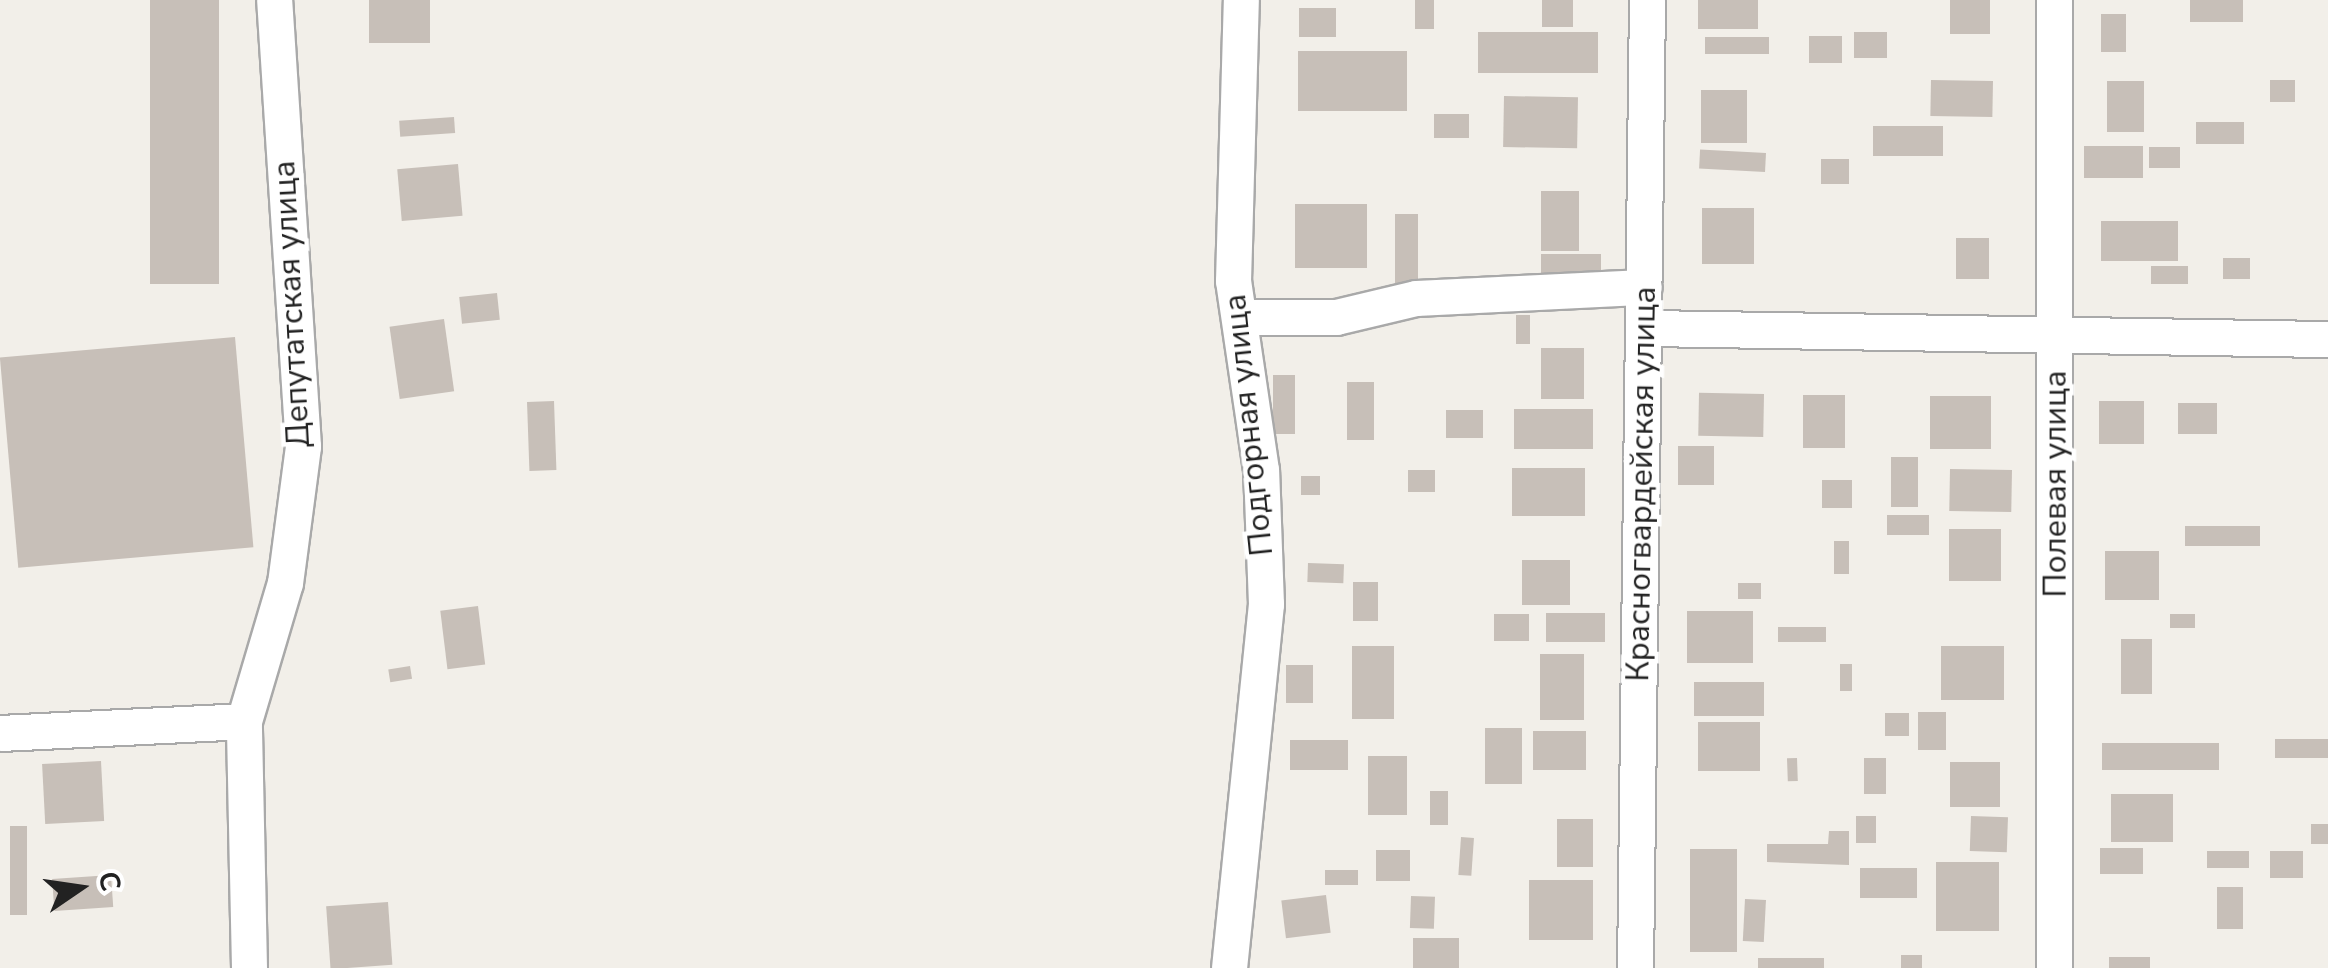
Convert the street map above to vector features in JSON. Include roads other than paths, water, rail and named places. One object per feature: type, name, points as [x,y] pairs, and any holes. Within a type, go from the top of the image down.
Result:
[{"type":"street","name":"Депутатская улица","points":[[249,968],[244,722],[286,583],[302,446],[274,0]]},
{"type":"street","name":"Подгорная улица","points":[[1229,968],[1266,604],[1261,470],[1234,281],[1241,0]]},
{"type":"street","name":"Красногвардейская улица","points":[[1635,968],[1648,328],[1644,287],[1647,0]]},
{"type":"street","name":"Полевая улица","points":[[2054,0],[2054,968]]},
{"type":"street","points":[[1240,317],[1336,317],[1416,298],[1644,287]]},
{"type":"street","points":[[1648,328],[2057,338],[2328,339]]},
{"type":"street","points":[[0,733],[244,722]]}]
